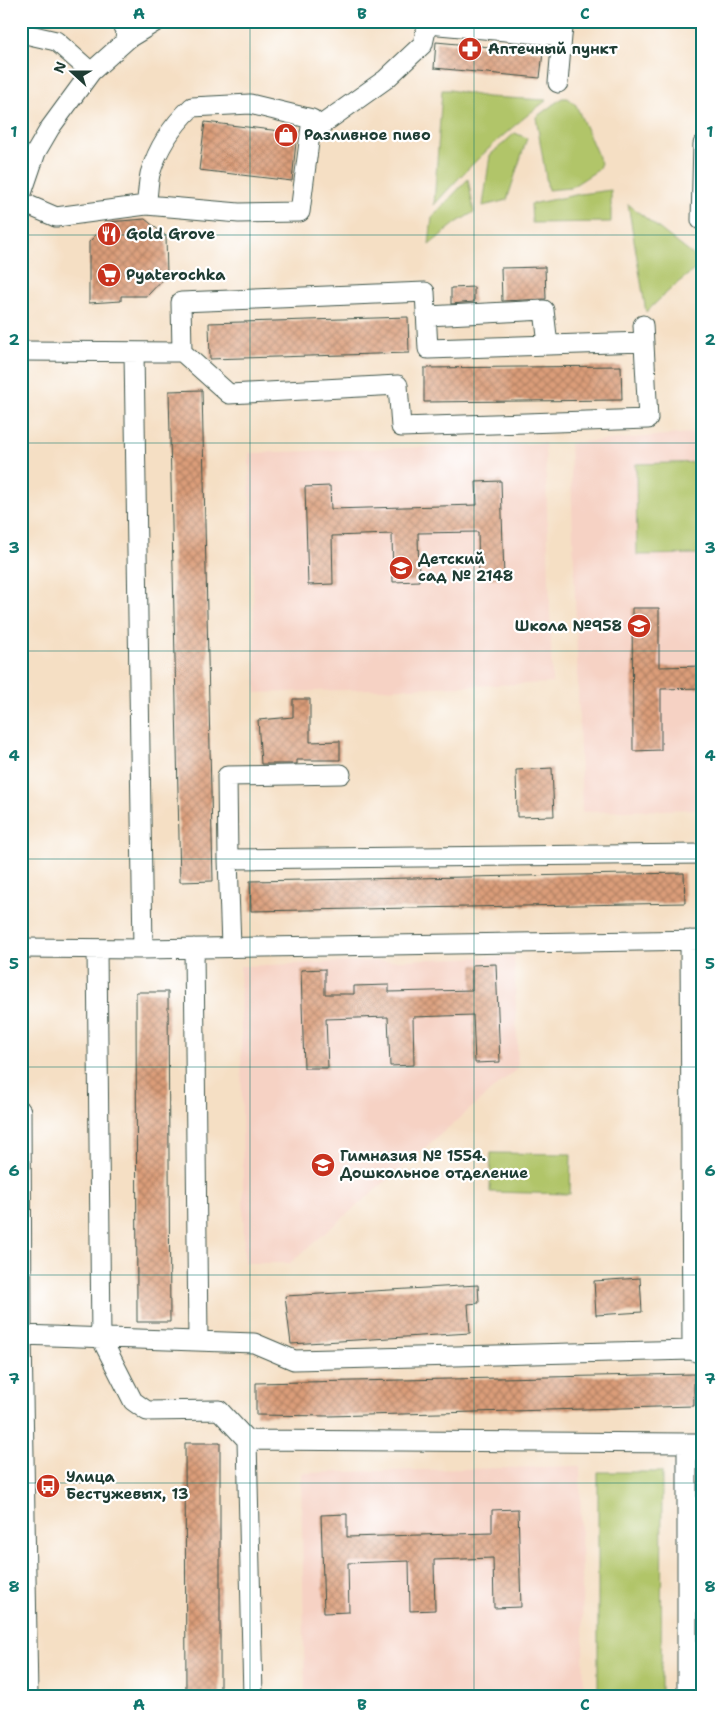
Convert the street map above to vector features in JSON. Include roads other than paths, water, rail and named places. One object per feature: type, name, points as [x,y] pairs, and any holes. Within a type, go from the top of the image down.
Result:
[{"type":"street","points":[[120,21],[130,38]]},
{"type":"street","points":[[21,196],[36,152],[50,128],[91,72],[130,38],[157,21]]},
{"type":"street","points":[[310,133],[386,79],[400,66],[423,44],[428,23],[563,29],[558,82]]},
{"type":"street","points":[[21,33],[56,41],[91,72]]},
{"type":"street","points":[[21,202],[56,217],[146,205],[239,213],[300,212],[312,119],[250,104],[192,106],[176,123],[164,140],[150,174],[146,205]]},
{"type":"street","points":[[703,144],[701,220],[703,220]]},
{"type":"street","points":[[21,351],[182,352],[229,394],[398,385],[401,427],[648,419],[643,334],[548,345],[428,349],[425,292],[181,302],[182,352]]},
{"type":"street","points":[[427,316],[544,310],[548,345]]},
{"type":"street","points":[[134,352],[143,949]]},
{"type":"street","points":[[231,947],[227,776],[341,774]]},
{"type":"street","points":[[228,859],[703,854]]},
{"type":"street","points":[[21,948],[143,949],[696,940],[697,1353],[294,1360],[254,1343],[22,1335]]},
{"type":"street","points":[[194,948],[198,1341]]},
{"type":"street","points":[[97,949],[101,1338],[133,1401],[140,1406],[147,1410],[219,1410],[247,1440],[253,1697]]},
{"type":"street","points":[[21,1111],[24,1647],[28,1697]]},
{"type":"street","points":[[247,1440],[695,1443],[687,1697]]},
{"type":"place","name":"Аптечный пункт","points":[[470,49]]},
{"type":"place","name":"Разливное пиво","points":[[286,135]]},
{"type":"place","name":"Gold Grove","points":[[109,234]]},
{"type":"place","name":"Pyaterochka","points":[[109,275]]},
{"type":"place","name":"Детский сад № 2148","points":[[401,568]]},
{"type":"place","name":"Школа №958","points":[[639,626]]},
{"type":"place","name":"Гимназия № 1554. Дошкольное отделение","points":[[323,1165]]},
{"type":"place","name":"Улица Бестужевых, 13","points":[[48,1486]]}]
